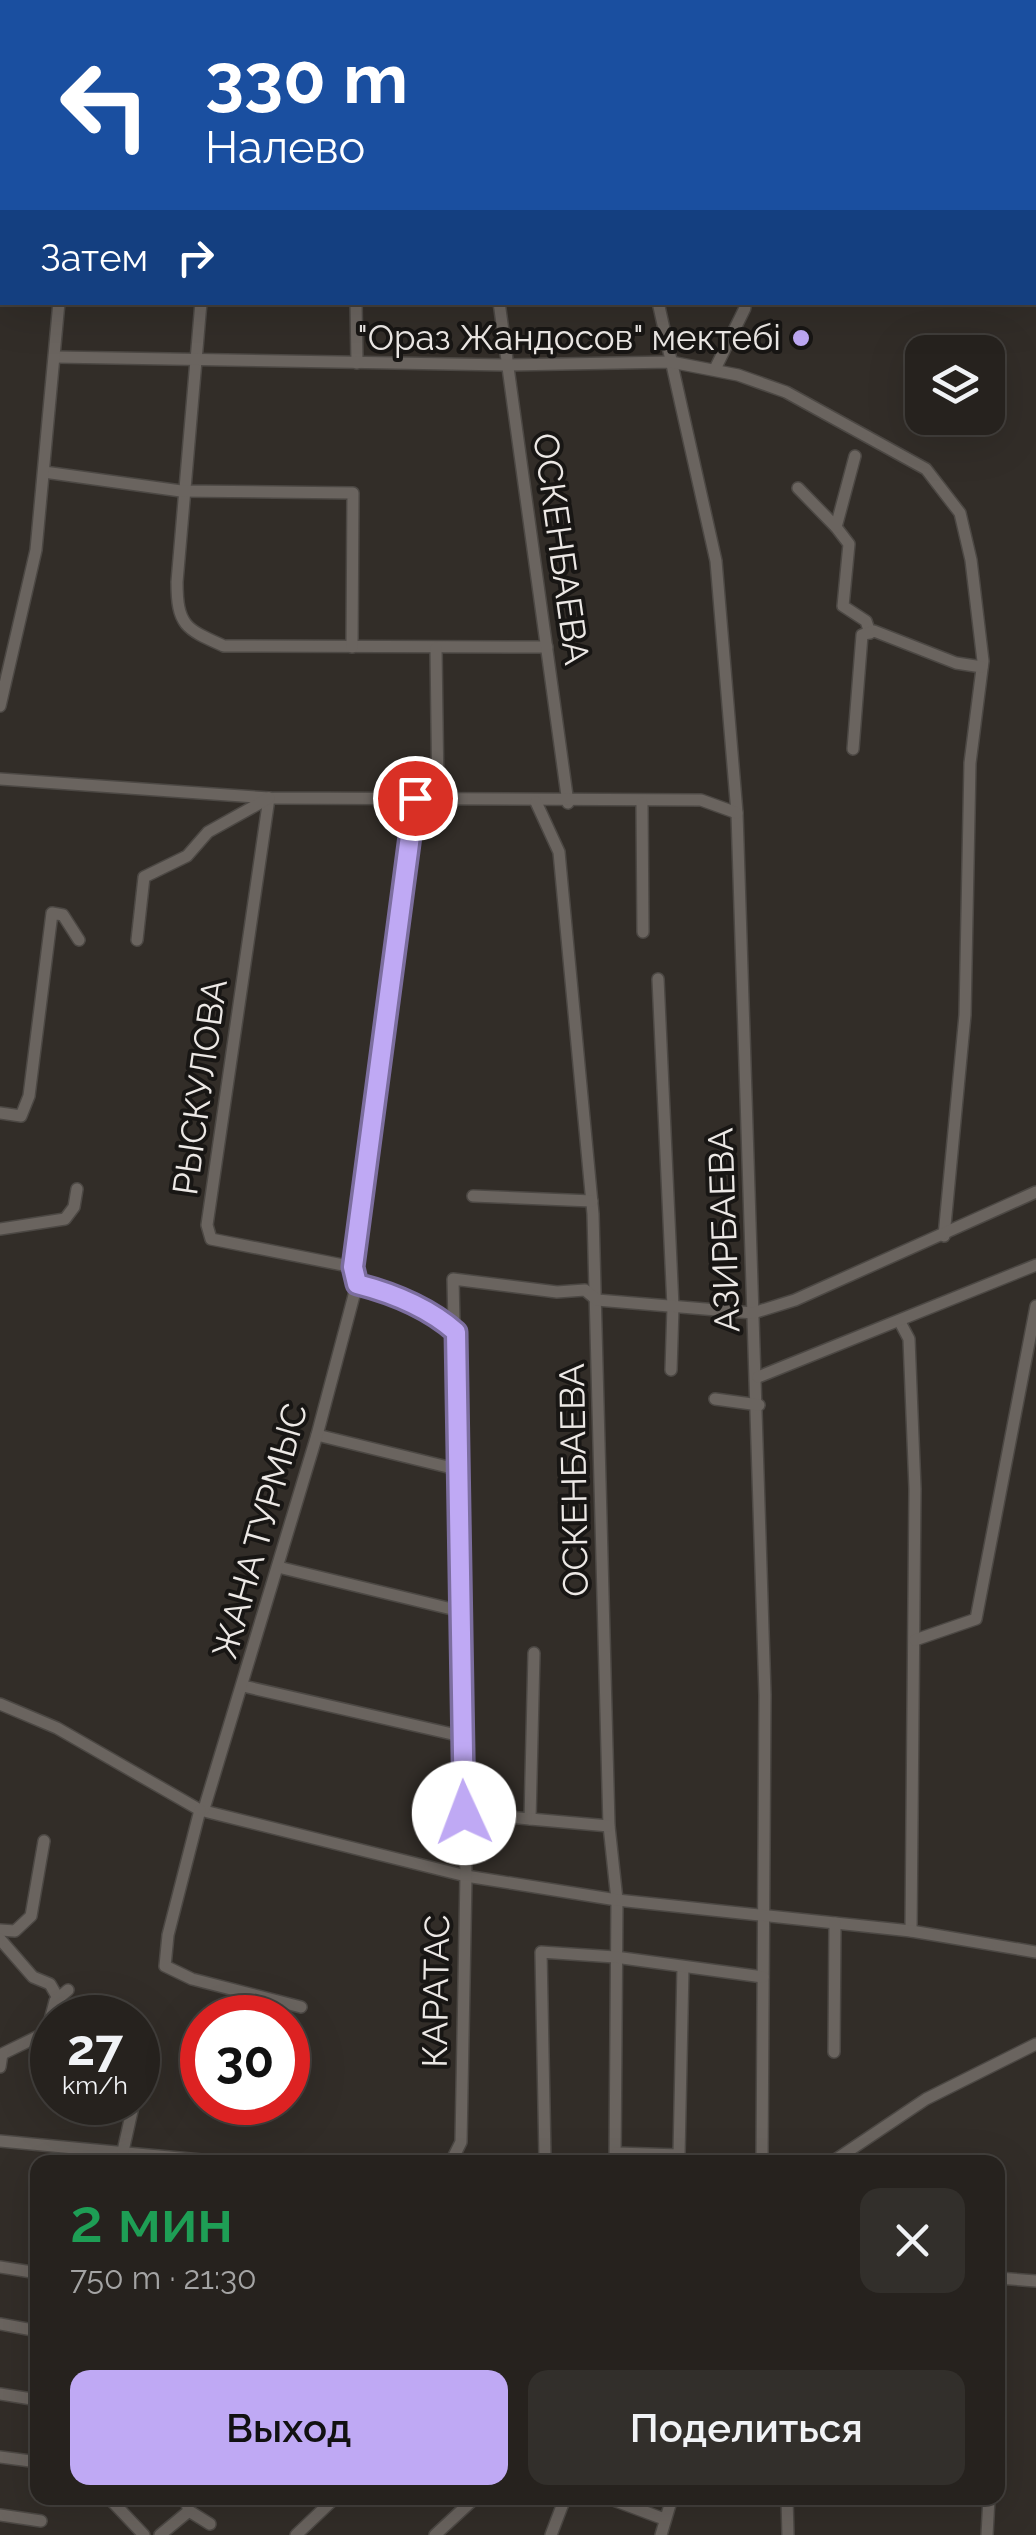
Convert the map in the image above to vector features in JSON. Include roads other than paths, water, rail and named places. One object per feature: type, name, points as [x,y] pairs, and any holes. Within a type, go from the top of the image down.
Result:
[{"type":"street","points":[[0,706],[26,605],[44,472],[59,305]]},
{"type":"street","points":[[202,305],[200,358],[181,491],[176,613],[191,632],[224,646],[548,646]]},
{"type":"street","points":[[356,305],[357,363]]},
{"type":"street","name":"ОСКЕНБАЕВА","points":[[500,305],[568,803]]},
{"type":"street","name":"АЗИРБАЕВА","points":[[659,305],[716,561],[737,812],[758,1377],[765,1694],[762,2155]]},
{"type":"street","points":[[715,369],[745,308]]},
{"type":"street","points":[[56,357],[506,365],[670,362],[715,369],[786,392],[926,469],[960,514],[972,560],[982,667],[970,763],[965,1015],[944,1236]]},
{"type":"street","points":[[836,527],[855,456]]},
{"type":"street","points":[[44,472],[181,491],[353,493],[352,647]]},
{"type":"street","points":[[798,488],[848,544],[844,606],[866,621],[870,632]]},
{"type":"street","points":[[852,749],[862,634],[870,632],[982,667]]},
{"type":"street","points":[[436,648],[438,796]]},
{"type":"street","points":[[0,779],[269,798],[438,796],[568,803],[701,800],[737,812]]},
{"type":"street","points":[[137,940],[144,877],[187,856],[208,832],[269,798]]},
{"type":"street","name":"РЫСКУЛОВА","points":[[269,798],[208,1225],[211,1238],[231,1246],[353,1267]]},
{"type":"street","points":[[353,1267],[415,798]]},
{"type":"street","name":"ОСКЕНБАЕВА","points":[[536,802],[559,852],[592,1200],[609,1826],[617,1900],[616,2155]]},
{"type":"street","points":[[642,803],[643,932]]},
{"type":"street","points":[[0,1113],[22,1116],[29,1096],[52,914],[63,915],[79,940]]},
{"type":"street","points":[[658,979],[674,1307],[671,1370]]},
{"type":"street","points":[[0,1229],[65,1219],[74,1207],[77,1189]]},
{"type":"street","points":[[597,1300],[754,1314],[944,1236],[1036,1192]]},
{"type":"street","points":[[473,1196],[592,1200]]},
{"type":"street","points":[[758,1377],[1036,1265]]},
{"type":"street","name":"ЖАНА ТУРМЫС","points":[[254,1995],[192,1979],[165,1966],[171,1922],[202,1810],[244,1686],[318,1435],[357,1284],[353,1267]]},
{"type":"street","name":"КАРАТАС","points":[[454,2155],[461,2142],[466,1876],[452,1280],[557,1292],[585,1290],[597,1300]]},
{"type":"street","points":[[357,1284],[388,1292],[441,1318],[456,1332]]},
{"type":"street","points":[[914,1640],[976,1619],[1036,1306]]},
{"type":"street","points":[[900,1322],[909,1339],[914,1640],[911,1931]]},
{"type":"street","points":[[716,1398],[758,1405]]},
{"type":"street","points":[[318,1435],[456,1469]]},
{"type":"street","points":[[278,1567],[460,1611]]},
{"type":"street","points":[[530,1819],[534,1654]]},
{"type":"street","points":[[244,1686],[461,1736]]},
{"type":"street","points":[[0,1704],[58,1728],[202,1810],[466,1876],[617,1900],[911,1931],[1036,1952]]},
{"type":"street","points":[[464,1813],[609,1826]]},
{"type":"street","points":[[0,1930],[15,1931],[31,1916],[44,1841]]},
{"type":"street","points":[[834,2052],[835,1924]]},
{"type":"street","points":[[0,1940],[33,1977],[63,1995]]},
{"type":"street","points":[[544,2155],[541,1952],[616,1957],[763,1978]]},
{"type":"street","points":[[679,2155],[683,1968]]},
{"type":"street","points":[[0,2068],[2,2054],[30,2042]]},
{"type":"street","points":[[842,2155],[926,2099],[1036,2044]]},
{"type":"street","points":[[124,2150],[129,2125]]},
{"type":"street","points":[[0,2141],[165,2155]]},
{"type":"street","points":[[0,2268],[30,2272]]},
{"type":"street","points":[[1005,2278],[1036,2281]]},
{"type":"street","points":[[0,2324],[30,2330]]},
{"type":"street","points":[[0,2394],[30,2399]]},
{"type":"street","points":[[0,2457],[30,2461]]},
{"type":"street","points":[[116,2505],[144,2535]]},
{"type":"street","points":[[160,2535],[186,2505]]},
{"type":"street","points":[[188,2505],[210,2524]]},
{"type":"street","points":[[296,2535],[327,2505]]},
{"type":"street","points":[[435,2535],[467,2505]]},
{"type":"street","points":[[551,2534],[562,2505]]},
{"type":"street","points":[[627,2505],[664,2519]]},
{"type":"street","points":[[661,2535],[669,2505]]},
{"type":"street","points":[[788,2505],[788,2535]]},
{"type":"street","points":[[986,2535],[988,2505]]},
{"type":"street","points":[[0,2515],[41,2521]]},
{"type":"place","name":"\"Ораз Жандосов\" мектебі","points":[[801,338]]}]
